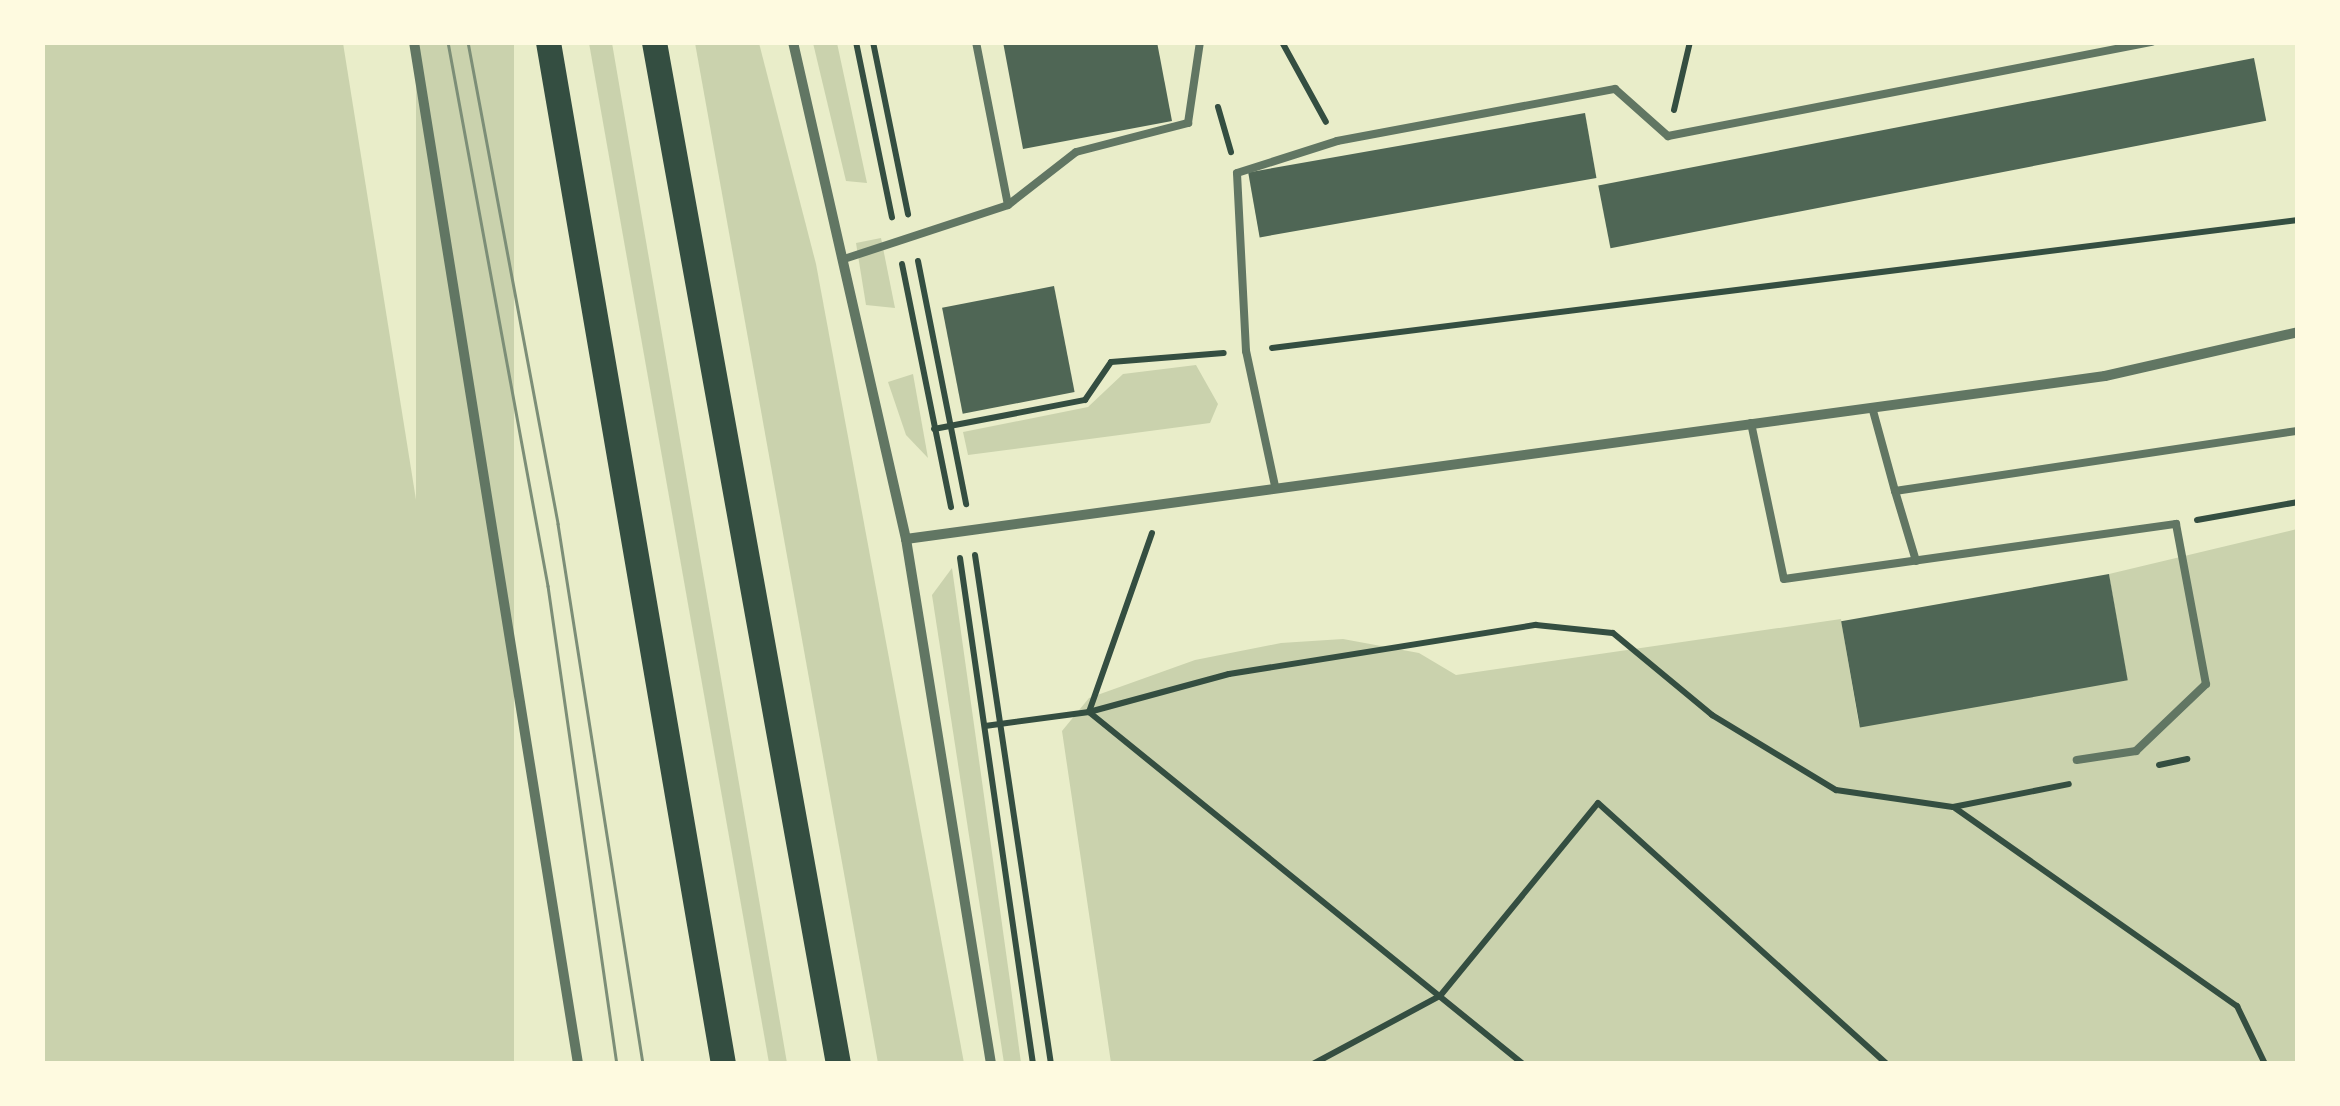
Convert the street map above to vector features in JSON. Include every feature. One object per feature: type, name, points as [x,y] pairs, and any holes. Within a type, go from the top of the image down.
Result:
[{"type":"main road","points":[[548,42],[724,1064]]},
{"type":"main road","points":[[654,42],[838,1064]]},
{"type":"street","points":[[414,42],[578,1064]]},
{"type":"street","points":[[793,42],[847,258],[906,539],[992,1064]]},
{"type":"street","points":[[906,539],[2105,376],[2298,332]]},
{"type":"lane","points":[[976,42],[1008,205]]},
{"type":"lane","points":[[847,258],[1008,205],[1076,152],[1188,123],[1200,42]]},
{"type":"lane","points":[[1275,486],[1246,351],[1237,173],[1337,141],[1615,89],[1668,136],[2152,42]]},
{"type":"lane","points":[[1872,407],[1916,560]]},
{"type":"lane","points":[[1750,423],[1784,579],[2176,524],[2206,684],[2136,750],[2077,760]]},
{"type":"lane","points":[[1896,492],[2298,431]]},
{"type":"path","points":[[1282,42],[1337,141]]},
{"type":"path","points":[[1668,136],[1690,42]]},
{"type":"path","points":[[934,429],[1085,400],[1111,362],[1246,351],[2298,220]]},
{"type":"path","points":[[950,426],[971,528],[1051,1064]]},
{"type":"path","points":[[1089,712],[1163,502]]},
{"type":"path","points":[[2176,524],[2298,502]]},
{"type":"path","points":[[984,726],[1089,712],[1229,674],[1536,626],[1613,633],[1712,716],[1836,790],[1953,807],[2090,779]]},
{"type":"path","points":[[1089,712],[1522,1064]]},
{"type":"path","points":[[2148,767],[2187,759]]},
{"type":"path","points":[[1313,1064],[1440,996],[1598,803],[1887,1064]]},
{"type":"path","points":[[1953,807],[2236,1006],[2265,1064]]},
{"type":"green space","points":[[42,43],[343,43],[506,1063],[43,1063]]},
{"type":"green space","points":[[416,43],[514,43],[514,1064],[416,1064]]},
{"type":"green space","points":[[589,43],[612,43],[787,1063],[769,1063]]},
{"type":"green space","points":[[695,43],[759,43],[816,264],[964,1063],[878,1063]]},
{"type":"green space","points":[[813,43],[837,43],[867,183],[846,181]]},
{"type":"green space","points":[[881,238],[895,308],[866,305],[856,243]]},
{"type":"green space","points":[[1196,365],[1218,404],[1210,423],[968,455],[963,432],[1088,407],[1123,374]]},
{"type":"green space","points":[[913,374],[928,458],[906,435],[888,382]]},
{"type":"green space","points":[[2297,529],[2297,1063],[1111,1063],[1062,731],[1089,698],[1195,660],[1281,643],[1343,639],[1419,653],[1456,675],[1841,619],[1859,725],[2126,680],[2109,574]]},
{"type":"green space","points":[[952,568],[1021,1063],[1004,1063],[932,595]]},
{"type":"building","points":[[1003,42],[1157,42],[1172,121],[1023,149]]},
{"type":"building","points":[[2254,58],[2266,121],[1610,248],[1598,185]]},
{"type":"building","points":[[1585,113],[1596,178],[1260,237],[1248,172]]},
{"type":"building","points":[[1054,286],[1075,392],[963,414],[942,308]]},
{"type":"building","points":[[2109,574],[2128,680],[1860,728],[1841,621]]},
{"type":"tram line","points":[[448,42],[548,586],[617,1064]]},
{"type":"tram line","points":[[468,42],[558,524],[643,1064]]}]
